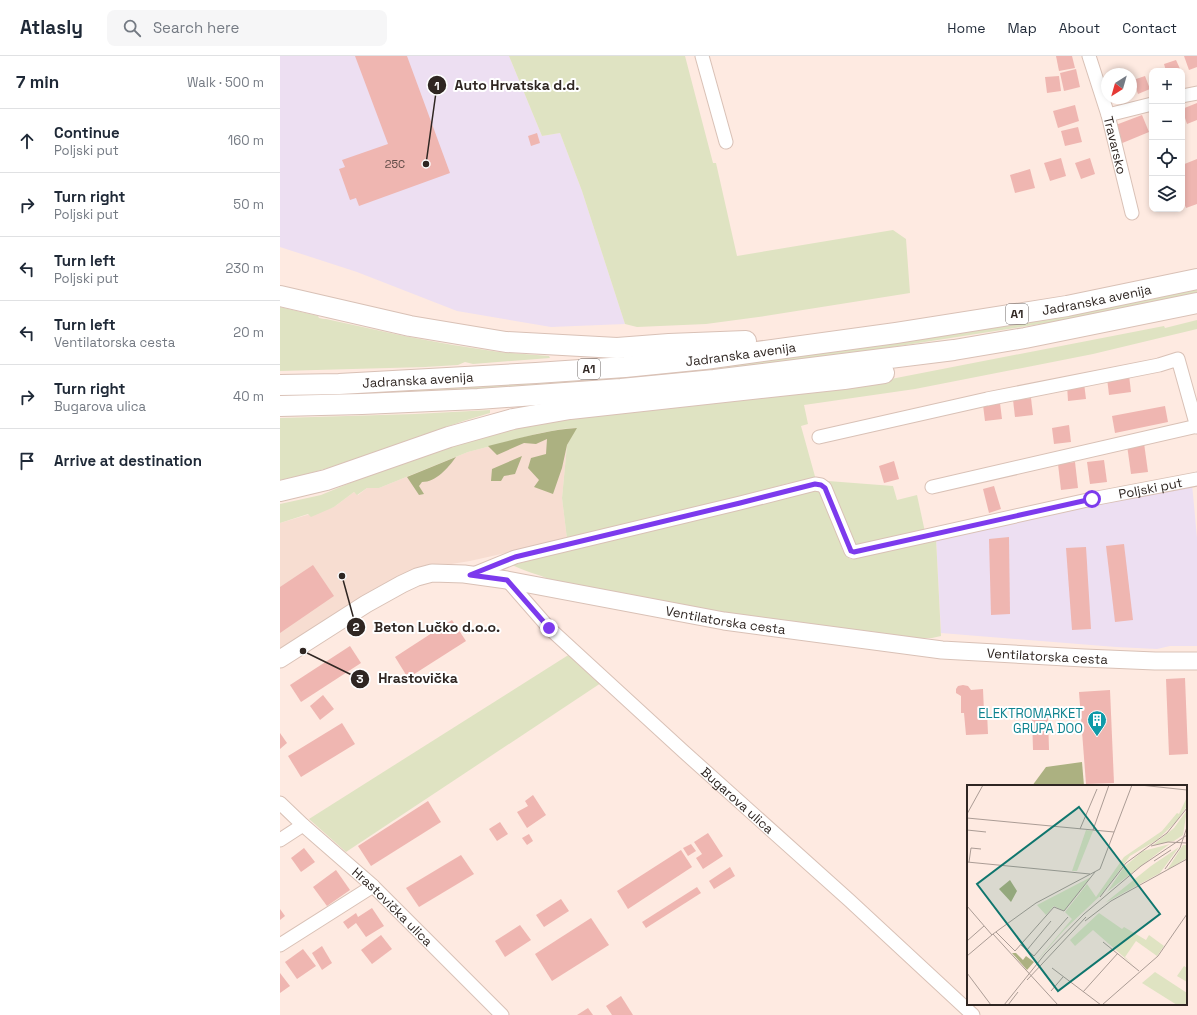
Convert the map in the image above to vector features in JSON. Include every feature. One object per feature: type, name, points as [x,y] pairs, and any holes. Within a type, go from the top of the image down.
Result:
[{"type":"highway","name":"Jadranska avenija","points":[[280,385],[347,384],[625,367],[705,359],[896,333],[1067,306],[1197,279]]},
{"type":"highway","points":[[280,296],[456,335],[506,342],[589,347],[617,348],[669,344],[702,344],[896,333]]},
{"type":"highway","name":"Jadranska avenija","points":[[280,406],[463,400],[621,389],[722,379],[919,355],[1025,338],[1197,303]]},
{"type":"highway","points":[[280,491],[326,480],[449,437],[513,419],[570,410],[844,378],[937,365],[980,358],[1025,338]]},
{"type":"main road","name":"Ventilatorska cesta","points":[[280,659],[366,604],[402,584],[417,577],[432,573],[470,575],[507,580],[724,621],[942,650],[1084,658],[1197,661]]},
{"type":"street","points":[[702,56],[726,142]]},
{"type":"street","name":"Travarsko","points":[[1089,56],[1108,115],[1132,213]]},
{"type":"street","points":[[1185,95],[1197,93]]},
{"type":"street","points":[[1108,115],[1149,105]]},
{"type":"street","points":[[819,436],[1159,365],[1178,359],[1197,426],[932,487]]},
{"type":"street","name":"Poljski put","points":[[470,575],[515,557],[815,484],[821,485],[825,488],[851,551],[854,552],[1092,499],[1197,479]]},
{"type":"street","name":"Bugarova ulica","points":[[507,580],[549,628],[974,1015]]},
{"type":"street","name":"Hrastovička ulica","points":[[280,803],[373,886],[502,1015]]},
{"type":"street","points":[[280,840],[303,825]]},
{"type":"street","points":[[280,945],[373,886]]},
{"type":"shaded area","points":[[280,56],[509,56],[542,136],[560,133],[582,191],[625,324],[551,327],[457,311],[357,272],[280,247]]},
{"type":"shaded area","points":[[577,428],[567,445],[562,498],[567,539],[470,561],[415,570],[280,654],[280,523],[334,507],[354,492],[358,495],[367,488],[379,488],[468,452],[506,442]]},
{"type":"shaded area","points":[[1192,484],[1197,538],[1197,646],[1170,646],[1157,649],[1116,647],[941,633],[936,538]]},
{"type":"green space","points":[[509,56],[685,56],[713,163],[716,163],[737,256],[893,230],[906,239],[910,293],[706,324],[637,327],[625,324],[582,191],[560,133],[542,136]]},
{"type":"green space","points":[[1197,288],[1197,293],[1066,320],[796,362],[623,380],[410,394],[280,397],[280,392],[423,388]]},
{"type":"green space","points":[[280,307],[318,316],[319,318],[404,336],[499,352],[549,356],[550,358],[473,364],[465,362],[458,365],[425,367],[280,371]]},
{"type":"green space","points":[[1197,320],[1197,329],[1093,354],[915,389],[804,405],[808,424],[801,426],[816,480],[789,483],[687,511],[567,539],[562,498],[567,445],[576,428],[536,434],[468,452],[379,488],[367,488],[357,495],[354,492],[334,507],[311,517],[308,514],[280,523],[280,504],[321,495],[374,473],[510,426],[891,379],[1164,326],[1165,328]]},
{"type":"green space","points":[[490,410],[490,413],[359,458],[307,474],[280,480],[280,418]]},
{"type":"green space","points":[[577,428],[567,445],[562,468],[553,494],[534,487],[539,480],[528,468],[531,458],[546,454],[547,439],[536,444],[524,443],[497,455],[488,446],[543,433]]},
{"type":"green space","points":[[522,456],[515,474],[504,476],[501,481],[491,481],[492,469]]},
{"type":"green space","points":[[456,457],[437,477],[432,480],[422,482],[419,486],[424,494],[419,495],[407,477]]},
{"type":"green space","points":[[828,481],[893,486],[897,500],[917,495],[925,532],[856,548],[853,545]]},
{"type":"green space","points":[[817,489],[825,499],[843,551],[850,559],[936,538],[941,636],[932,638],[911,638],[722,613],[549,579],[512,565]]},
{"type":"green space","points":[[570,654],[601,683],[346,852],[309,819]]},
{"type":"green space","points":[[1082,762],[1084,785],[1033,785],[1046,767]]},
{"type":"building","points":[[355,56],[407,56],[450,173],[359,206],[356,198],[350,200],[339,169],[345,167],[342,160],[388,144]]},
{"type":"building","points":[[1056,56],[1072,56],[1075,68],[1059,71]]},
{"type":"building","points":[[1184,56],[1197,56],[1197,67],[1189,70]]},
{"type":"building","points":[[1176,60],[1180,68],[1165,68],[1164,64]]},
{"type":"building","points":[[1076,69],[1080,87],[1064,91],[1060,73]]},
{"type":"building","points":[[1059,76],[1061,91],[1047,93],[1045,77]]},
{"type":"building","points":[[1145,76],[1149,89],[1138,94],[1137,79]]},
{"type":"building","points":[[1197,103],[1197,120],[1187,124],[1185,118],[1185,108]]},
{"type":"building","points":[[1075,105],[1079,121],[1058,128],[1053,111]]},
{"type":"building","points":[[1142,115],[1149,132],[1120,144],[1113,126]]},
{"type":"building","points":[[1078,127],[1082,142],[1065,146],[1061,131]]},
{"type":"building","points":[[537,133],[540,143],[531,146],[528,136]]},
{"type":"building","points":[[1061,158],[1066,176],[1050,181],[1044,163]]},
{"type":"building","points":[[1090,158],[1095,174],[1081,179],[1075,163]]},
{"type":"building","points":[[1197,159],[1197,204],[1186,208],[1185,206],[1185,164]]},
{"type":"building","points":[[1030,169],[1035,188],[1015,193],[1010,175]]},
{"type":"building","points":[[1129,375],[1131,392],[1109,395],[1107,378]]},
{"type":"building","points":[[1084,383],[1086,399],[1068,401],[1067,385]]},
{"type":"building","points":[[1031,398],[1033,415],[1015,417],[1013,400]]},
{"type":"building","points":[[1000,403],[1002,419],[985,421],[983,405]]},
{"type":"building","points":[[1165,406],[1168,422],[1115,433],[1112,416]]},
{"type":"building","points":[[1069,425],[1071,442],[1054,444],[1052,428]]},
{"type":"building","points":[[1144,443],[1148,472],[1131,474],[1127,445]]},
{"type":"building","points":[[1104,460],[1107,482],[1090,484],[1087,462]]},
{"type":"building","points":[[894,461],[899,479],[884,483],[879,466]]},
{"type":"building","points":[[1075,462],[1078,488],[1061,490],[1058,464]]},
{"type":"building","points":[[994,486],[1001,509],[989,513],[983,489]]},
{"type":"building","points":[[1009,537],[1010,614],[991,615],[989,539]]},
{"type":"building","points":[[1124,544],[1133,620],[1115,622],[1106,546]]},
{"type":"building","points":[[1086,547],[1091,629],[1072,630],[1066,548]]},
{"type":"building","points":[[313,565],[334,596],[280,633],[280,587]]},
{"type":"building","points":[[452,620],[466,641],[408,678],[395,657]]},
{"type":"building","points":[[350,646],[361,663],[301,702],[290,685]]},
{"type":"building","points":[[1185,678],[1188,754],[1169,755],[1166,679]]},
{"type":"building","points":[[958,686],[968,686],[971,690],[983,689],[984,712],[987,712],[988,734],[966,735],[964,713],[961,713],[961,696],[956,693]]},
{"type":"building","name":"ELEKTROMARKET GRUPA DOO","points":[[1110,690],[1114,783],[1086,784],[1079,692]]},
{"type":"building","points":[[323,695],[334,709],[320,720],[310,706]]},
{"type":"building","points":[[1048,717],[1049,750],[1033,750],[1032,718]]},
{"type":"building","points":[[342,723],[355,744],[301,777],[288,756]]},
{"type":"building","points":[[280,733],[287,743],[280,749]]},
{"type":"building","points":[[533,795],[546,815],[527,828],[517,812],[528,806],[525,801]]},
{"type":"building","points":[[428,801],[441,822],[371,866],[358,846]]},
{"type":"building","points":[[500,822],[508,834],[497,841],[489,829]]},
{"type":"building","points":[[708,833],[723,856],[703,869],[696,858],[702,854],[694,842]]},
{"type":"building","points":[[529,834],[533,841],[527,845],[522,838]]},
{"type":"building","points":[[691,844],[696,851],[688,856],[683,848]]},
{"type":"building","points":[[304,848],[315,862],[301,872],[291,858]]},
{"type":"building","points":[[681,850],[692,867],[628,909],[617,891]]},
{"type":"building","points":[[461,855],[474,874],[419,907],[406,888]]},
{"type":"building","points":[[730,867],[735,876],[714,889],[709,881]]},
{"type":"building","points":[[336,870],[350,890],[327,906],[313,887]]},
{"type":"building","points":[[697,887],[701,893],[646,928],[642,922]]},
{"type":"building","points":[[561,899],[569,911],[544,927],[536,915]]},
{"type":"building","points":[[372,908],[384,926],[366,937],[356,923],[348,929],[343,922],[356,913],[358,917]]},
{"type":"building","points":[[280,909],[285,916],[280,920]]},
{"type":"building","points":[[591,918],[609,945],[552,981],[535,954]]},
{"type":"building","points":[[520,925],[531,940],[505,957],[495,941]]},
{"type":"building","points":[[381,935],[392,949],[372,964],[361,950]]},
{"type":"building","points":[[322,946],[332,963],[322,970],[312,953]]},
{"type":"building","points":[[303,949],[316,966],[297,979],[285,962]]},
{"type":"building","points":[[280,973],[290,986],[280,993]]},
{"type":"building","points":[[621,996],[633,1015],[612,1015],[606,1006]]},
{"type":"building","points":[[588,1008],[593,1015],[577,1015]]},
{"type":"place","name":"Auto Hrvatska d.d.","points":[[426,164]]},
{"type":"place","name":"Beton Lučko d.o.o.","points":[[342,576]]},
{"type":"place","name":"Hrastovička","points":[[303,651]]},
{"type":"place","name":"ELEKTROMARKET GRUPA DOO","points":[[1097,737]]},
{"type":"route","points":[[549,628],[507,580],[470,575],[515,557],[815,484],[821,485],[825,488],[851,551],[854,552],[1092,499]]}]
